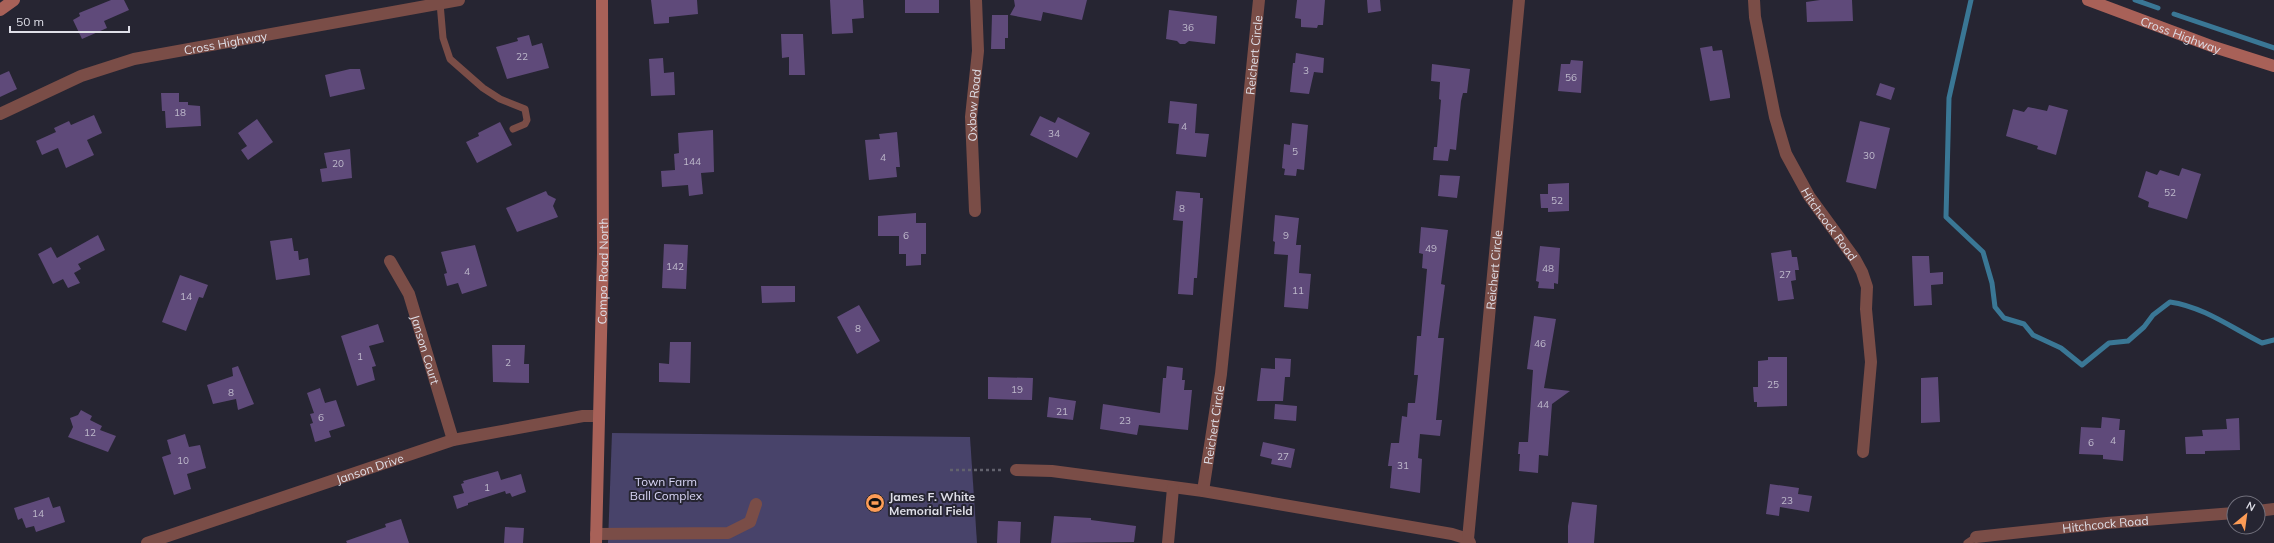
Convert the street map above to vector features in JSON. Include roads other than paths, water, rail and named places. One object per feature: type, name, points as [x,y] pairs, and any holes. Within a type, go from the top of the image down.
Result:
[{"type":"main road","points":[[0,10],[14,0]]},
{"type":"main road","name":"Compo Road North","points":[[596,538],[604,154],[602,0]]},
{"type":"main road","name":"Cross Highway","points":[[2088,0],[2214,47],[2274,66]]},
{"type":"street","name":"Cross Highway","points":[[0,114],[81,76],[134,59],[459,0]]},
{"type":"street","name":"Oxbow Road","points":[[975,211],[971,117],[978,51],[976,0]]},
{"type":"street","name":"Reichert Circle","points":[[1203,491],[1221,374],[1259,0]]},
{"type":"street","name":"Reichert Circle","points":[[1016,470],[1052,471],[1203,491],[1452,534],[1469,541],[1519,0]]},
{"type":"street","name":"Hitchcock Road","points":[[1754,0],[1755,17],[1775,118],[1786,154],[1809,196],[1855,259],[1862,272],[1867,287],[1866,309],[1871,362],[1863,452]]},
{"type":"street","name":"Janson Court","points":[[390,261],[410,294],[454,440]]},
{"type":"street","name":"Janson Drive","points":[[147,543],[454,440],[583,416],[598,416]]},
{"type":"street","points":[[1168,543],[1173,488]]},
{"type":"street","points":[[596,538],[728,533],[750,522],[756,504]]},
{"type":"street","name":"Hitchcock Road","points":[[1972,540],[2107,523],[2226,514]]},
{"type":"lane","points":[[440,3],[444,43],[450,59],[483,88],[500,99],[525,109],[527,120],[525,124],[513,130]]},
{"type":"waterway","points":[[1971,0],[1949,98],[1946,217],[1983,252],[1992,283],[1995,307],[2004,318],[2024,324],[2033,335],[2061,348],[2082,365],[2109,343],[2128,341],[2144,327],[2153,315],[2170,302],[2194,308],[2206,313],[2262,343],[2274,340]]},
{"type":"waterway","points":[[2135,0],[2158,8]]},
{"type":"waterway","points":[[2174,14],[2274,48]]},
{"type":"place","name":"James F. White Memorial Field","points":[[875,503]]},
{"type":"park label","name":"Town Farm Ball Complex","points":[[666,488]]}]
